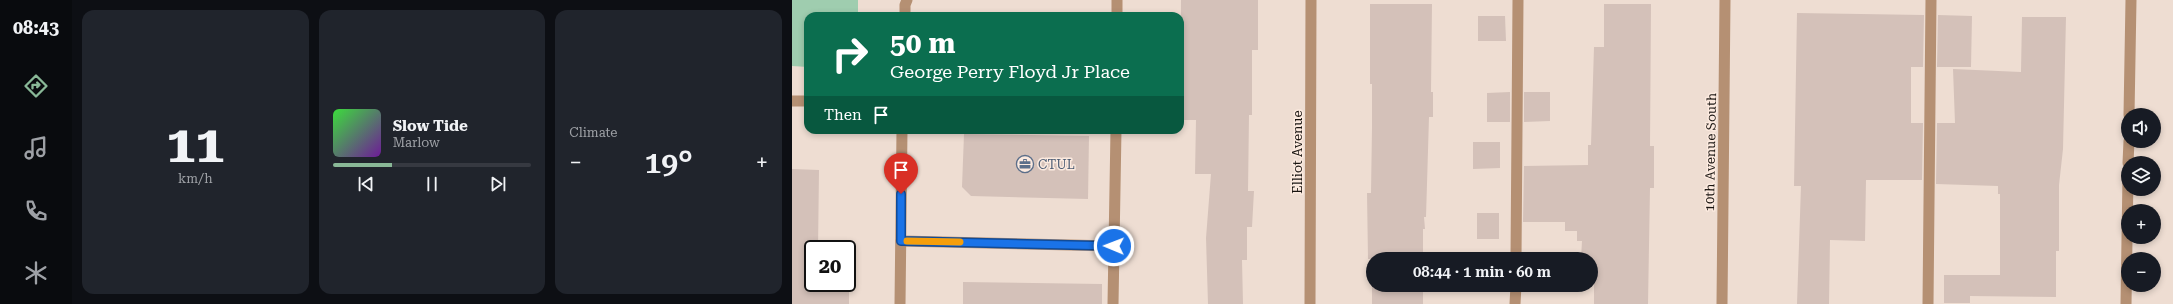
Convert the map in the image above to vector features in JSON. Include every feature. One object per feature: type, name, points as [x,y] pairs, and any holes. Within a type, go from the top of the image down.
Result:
[{"type":"street","points":[[1117,0],[1117,12]]},
{"type":"street","name":"Elliot Avenue","points":[[1310,304],[1311,0]]},
{"type":"street","points":[[1516,252],[1518,0]]},
{"type":"street","name":"10th Avenue South","points":[[1722,304],[1725,0]]},
{"type":"street","points":[[1928,304],[1931,0]]},
{"type":"street","points":[[2129,108],[2131,0]]},
{"type":"street","points":[[792,101],[804,101]]},
{"type":"street","points":[[900,304],[902,134]]},
{"type":"street","points":[[1113,304],[1116,134]]},
{"type":"street","points":[[2126,304],[2128,196]]},
{"type":"street","points":[[901,241],[1114,246]]},
{"type":"street","points":[[1515,304],[1516,292]]},
{"type":"green space","points":[[792,0],[858,0],[858,12],[804,12],[804,67],[792,66]]},
{"type":"building","points":[[1181,0],[1258,0],[1258,50],[1252,50],[1252,115],[1249,115],[1248,191],[1254,191],[1252,227],[1247,227],[1247,260],[1242,260],[1243,304],[1208,304],[1206,238],[1211,174],[1195,174],[1196,120],[1184,120],[1184,12],[1181,12]]},
{"type":"building","points":[[1370,4],[1432,4],[1431,92],[1433,92],[1433,117],[1429,117],[1426,217],[1424,217],[1425,229],[1423,229],[1423,252],[1368,252],[1367,193],[1371,193],[1372,128],[1372,84],[1370,84]]},
{"type":"building","points":[[1604,4],[1651,4],[1650,146],[1654,146],[1654,188],[1650,188],[1648,304],[1594,304],[1594,292],[1598,292],[1598,252],[1581,252],[1582,241],[1577,241],[1577,231],[1565,231],[1565,222],[1523,222],[1524,166],[1588,165],[1588,145],[1591,145],[1594,47],[1604,47]]},
{"type":"building","points":[[1797,13],[1924,15],[1923,67],[1911,67],[1911,123],[1923,123],[1922,180],[1866,180],[1865,241],[1830,240],[1829,304],[1797,304],[1801,186],[1794,186]]},
{"type":"building","points":[[1938,15],[1972,16],[1971,67],[1937,67]]},
{"type":"building","points":[[1478,16],[1505,16],[1506,41],[1478,41]]},
{"type":"building","points":[[2022,17],[2066,17],[2063,149],[2059,185],[2059,251],[2056,251],[2056,297],[1970,296],[1970,303],[1944,303],[1944,275],[2000,275],[2000,194],[1998,194],[1998,186],[1936,184],[1937,123],[1955,123],[1953,69],[2021,72]]},
{"type":"building","points":[[1510,92],[1510,122],[1487,122],[1487,93]]},
{"type":"building","points":[[1524,92],[1550,92],[1550,121],[1524,122]]},
{"type":"building","name":"CTUL","points":[[964,134],[1089,136],[1088,199],[971,196],[962,187]]},
{"type":"building","points":[[1473,142],[1500,142],[1500,168],[1473,169]]},
{"type":"building","points":[[792,169],[819,170],[818,240],[804,240],[804,292],[849,292],[849,304],[792,304]]},
{"type":"building","points":[[1477,213],[1499,213],[1499,239],[1477,239]]},
{"type":"building","points":[[963,282],[1102,284],[1102,304],[963,304]]},
{"type":"building","points":[[1372,292],[1423,292],[1423,304],[1372,304]]},
{"type":"slow traffic","points":[[907,241],[960,242]]},
{"type":"place","name":"CTUL","points":[[1025,164]]},
{"type":"route","points":[[901,194],[901,241],[1114,246]]}]
